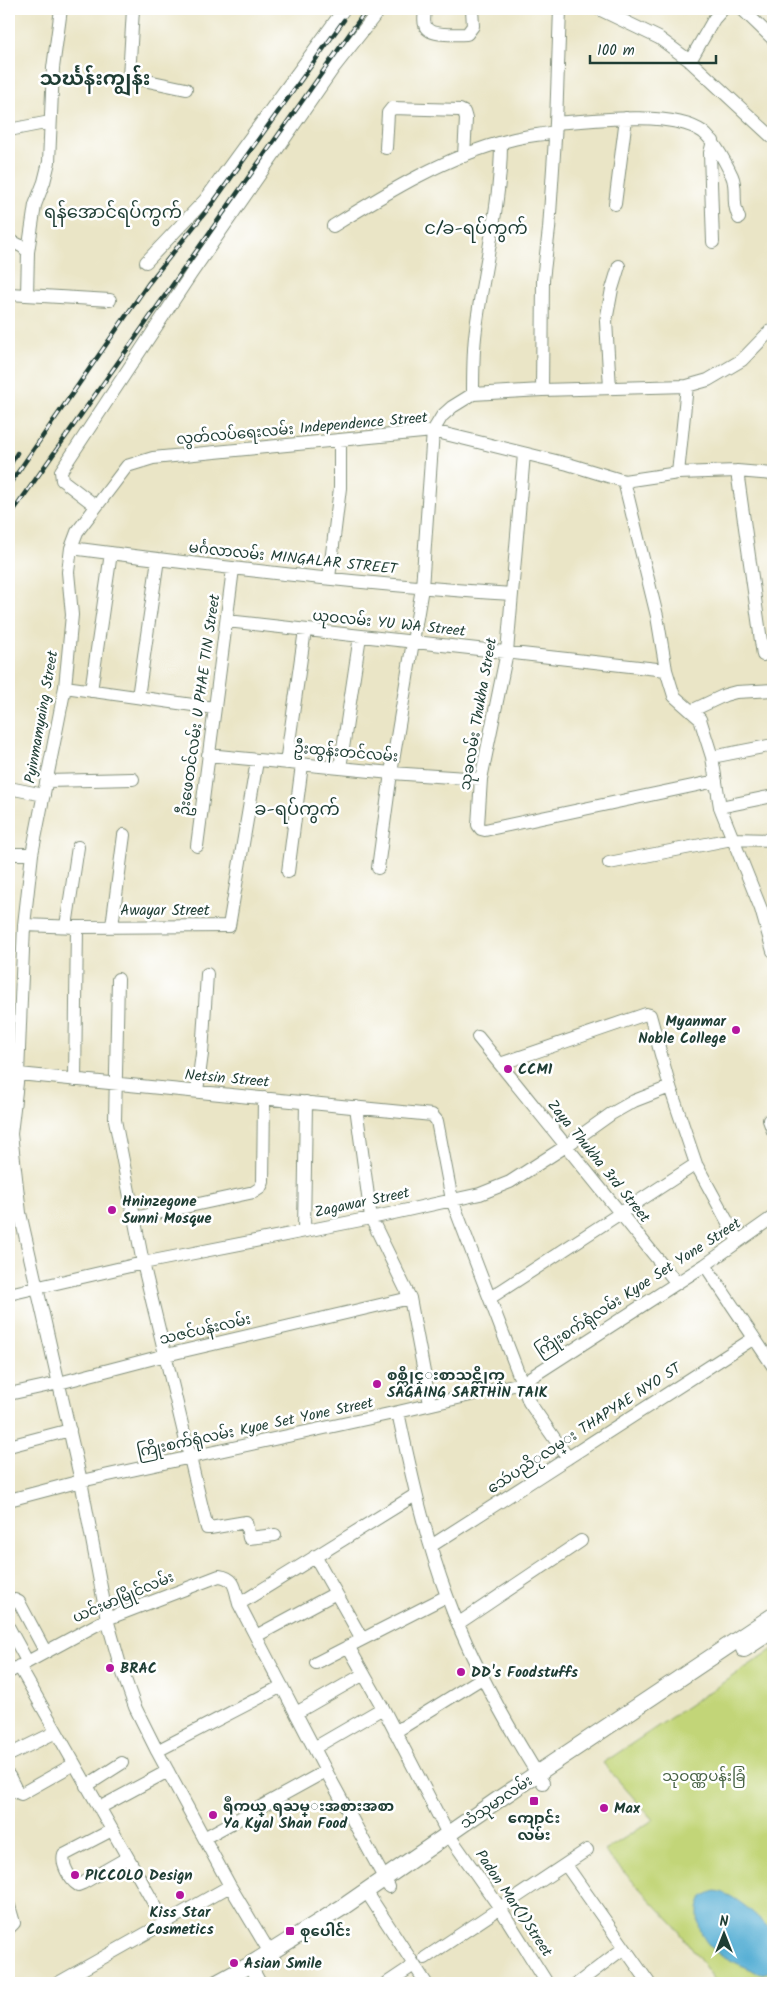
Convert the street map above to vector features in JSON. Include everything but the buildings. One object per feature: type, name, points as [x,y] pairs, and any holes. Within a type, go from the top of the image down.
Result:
[{"type":"main road","name":"သံသုမာလမ်း","points":[[238,1983],[255,1974],[273,1956],[386,1883],[773,1616]]},
{"type":"main road","name":"သံသုမာလမ်း","points":[[540,1778],[773,1630]]},
{"type":"main road","name":"သံသုမာလမ်း","points":[[216,1983],[255,1974]]},
{"type":"street","points":[[27,295],[28,252],[36,205],[49,162],[53,68],[61,9]]},
{"type":"street","points":[[133,9],[129,76],[186,89]]},
{"type":"street","points":[[146,262],[205,200],[344,9]]},
{"type":"street","points":[[96,506],[62,480],[60,470],[191,274],[326,78],[380,9]]},
{"type":"street","points":[[425,9],[425,26],[428,31],[434,33],[467,34],[472,26],[472,9]]},
{"type":"street","points":[[542,390],[543,280],[549,230],[556,128],[560,9]]},
{"type":"street","points":[[599,9],[659,38],[690,62],[773,138]]},
{"type":"street","points":[[690,62],[714,19],[722,9]]},
{"type":"street","points":[[742,9],[773,39]]},
{"type":"street","points":[[386,148],[388,113],[392,108],[460,110],[464,112],[466,120],[464,156]]},
{"type":"street","points":[[615,204],[626,118]]},
{"type":"street","points":[[332,226],[411,180],[464,156],[501,143],[556,128],[626,118],[654,118],[683,124],[701,131],[712,141],[734,179],[735,204],[739,218]]},
{"type":"street","points":[[9,130],[50,122]]},
{"type":"street","points":[[712,141],[710,153],[713,242]]},
{"type":"street","points":[[473,394],[475,337],[490,246],[501,163],[501,143]]},
{"type":"street","points":[[9,240],[23,247],[28,252]]},
{"type":"street","points":[[610,388],[606,321],[618,266]]},
{"type":"street","points":[[9,294],[110,300]]},
{"type":"street","points":[[378,868],[391,774],[422,588],[433,431],[447,411],[473,394],[687,386],[708,380],[742,360],[773,328]]},
{"type":"street","points":[[678,473],[687,386]]},
{"type":"street","name":"လွတ်လပ်ရေးလမ်း Independence Street","points":[[127,466],[153,458],[433,431],[568,464],[624,481],[678,473],[737,470],[773,474]]},
{"type":"street","points":[[329,578],[340,488],[340,440]]},
{"type":"street","name":"သုခလမ်း Thukha Street","points":[[524,454],[507,652],[481,779],[478,825],[481,829],[485,830],[716,781]]},
{"type":"street","name":"Pyinmamyaing Street","points":[[127,466],[77,532],[71,548],[68,572],[72,615],[65,687],[32,854],[24,925],[10,1134],[18,1203],[81,1481],[107,1618],[120,1664],[135,1707],[156,1752],[230,1886],[273,1956]]},
{"type":"street","points":[[737,470],[763,655]]},
{"type":"street","points":[[624,481],[657,616],[666,670],[674,696],[700,719],[712,757],[720,808],[761,909],[773,951]]},
{"type":"street","name":"မင်္ဂလာလမ်း MINGALAR STREET","points":[[71,548],[233,568],[422,588],[512,594]]},
{"type":"street","points":[[91,691],[111,553]]},
{"type":"street","points":[[138,697],[158,559]]},
{"type":"street","name":"ဦးဖေတင်လမ်း U PHAE TIN Street","points":[[197,846],[233,568]]},
{"type":"street","name":"ယုဝလမ်း YU WA Street","points":[[227,621],[666,670]]},
{"type":"street","points":[[286,763],[305,630]]},
{"type":"street","points":[[340,768],[360,636]]},
{"type":"street","points":[[65,687],[214,708]]},
{"type":"street","points":[[690,711],[736,692],[773,690]]},
{"type":"street","points":[[712,757],[773,745]]},
{"type":"street","name":"ဦးထွန်းတင်လမ်း","points":[[208,755],[391,774],[481,779]]},
{"type":"street","name":"Awayar Street","points":[[24,925],[71,927],[229,926],[257,761]]},
{"type":"street","points":[[288,872],[302,764]]},
{"type":"street","points":[[47,781],[133,779]]},
{"type":"street","points":[[9,788],[44,795]]},
{"type":"street","points":[[720,808],[773,796]]},
{"type":"street","points":[[112,926],[124,835]]},
{"type":"street","points":[[610,863],[732,839],[773,840]]},
{"type":"street","points":[[75,1080],[71,927],[78,848]]},
{"type":"street","points":[[9,854],[32,854]]},
{"type":"street","points":[[197,1091],[202,1054],[207,974]]},
{"type":"street","points":[[118,979],[115,1120],[144,1263],[207,1528],[246,1522],[249,1538],[275,1535]]},
{"type":"street","points":[[500,1064],[646,1014],[650,1015],[670,1086],[696,1164],[738,1241]]},
{"type":"street","name":"Zaya Thukha 3rd Street","points":[[478,1037],[676,1282]]},
{"type":"street","name":"Netsin Street","points":[[13,1074],[432,1115],[437,1121],[452,1200]]},
{"type":"street","name":"Zagawar Street","points":[[9,1294],[144,1263],[371,1218],[480,1194],[510,1182],[611,1114],[670,1086]]},
{"type":"street","points":[[134,1218],[254,1192],[260,1188],[264,1182],[264,1098]]},
{"type":"street","points":[[304,1231],[306,1102]]},
{"type":"street","points":[[356,1107],[371,1218],[410,1298],[430,1404]]},
{"type":"street","points":[[490,1298],[622,1214],[696,1164]]},
{"type":"street","points":[[452,1200],[529,1402],[568,1458]]},
{"type":"street","name":"ကြိုးစက်ရုံလမ်း Kyoe Set Yone Street","points":[[9,1500],[81,1481],[522,1383],[773,1218]]},
{"type":"street","points":[[705,1264],[773,1366]]},
{"type":"street","name":"သဇင်ပန်းလမ်း","points":[[9,1394],[410,1298]]},
{"type":"street","name":"သေဴပညိႂလမ္း THAPYAE NYO ST","points":[[431,1546],[754,1338]]},
{"type":"street","points":[[398,1412],[415,1495],[447,1596],[482,1678],[540,1778]]},
{"type":"street","points":[[9,1446],[70,1430]]},
{"type":"street","points":[[386,1883],[239,1604],[415,1495]]},
{"type":"street","points":[[458,1623],[581,1541]]},
{"type":"street","points":[[315,1556],[362,1639]]},
{"type":"street","name":"ယင်းမာမြိုင်လမ်း","points":[[18,1666],[107,1618],[219,1576],[227,1577],[233,1582],[239,1604]]},
{"type":"street","points":[[256,1636],[336,1593]]},
{"type":"street","points":[[316,1663],[447,1596]]},
{"type":"street","points":[[9,1604],[15,1600],[19,1602],[45,1651]]},
{"type":"street","points":[[9,1628],[18,1666],[165,1923]]},
{"type":"street","name":"Padon Mar(1)Street","points":[[348,1646],[383,1708],[450,1838],[500,1908],[547,1983]]},
{"type":"street","points":[[296,1713],[364,1674]]},
{"type":"street","points":[[395,1732],[482,1678]]},
{"type":"street","points":[[156,1752],[282,1686]]},
{"type":"street","points":[[314,1748],[383,1708]]},
{"type":"street","points":[[9,1755],[56,1732]]},
{"type":"street","points":[[86,1786],[122,1762]]},
{"type":"street","points":[[9,1776],[17,1792],[21,1794],[74,1764]]},
{"type":"street","points":[[99,1808],[168,1771]]},
{"type":"street","points":[[204,1838],[326,1771]]},
{"type":"street","points":[[112,1830],[64,1855],[64,1864],[74,1882],[78,1885],[83,1883],[128,1858]]},
{"type":"street","points":[[387,1983],[587,1850]]},
{"type":"street","points":[[566,1865],[648,1983]]},
{"type":"street","points":[[58,1983],[230,1886]]},
{"type":"street","points":[[368,1895],[420,1962],[426,1983]]},
{"type":"street","points":[[9,1906],[14,1923],[9,1928]]},
{"type":"street","points":[[578,1983],[624,1948]]},
{"type":"green space","name":"သုဝဏ္ဏပန်းခြံ","points":[[773,1649],[773,1983],[717,1983],[675,1926],[604,1851],[653,1820],[603,1763]]},
{"type":"water","points":[[715,1891],[731,1896],[754,1913],[773,1932],[772,1971],[761,1974],[728,1959],[710,1946],[703,1937],[699,1926],[699,1904],[704,1896]]},
{"type":"railway","points":[[9,517],[367,9]]},
{"type":"railway","points":[[9,485],[148,284],[215,200],[344,20]]},
{"type":"railway","points":[[9,467],[17,453]]},
{"type":"place","name":"Myanmar Noble College","points":[[736,1030]]},
{"type":"place","name":"CCM1","points":[[508,1069]]},
{"type":"place","name":"Hninzegone Sunni Mosque","points":[[112,1210]]},
{"type":"place","name":"စစ္ကိုင္းစာသင္တိုက္ SAGAING SARTHIN TAIK","points":[[377,1384]]},
{"type":"place","name":"BRAC","points":[[110,1668]]},
{"type":"place","name":"DD's Foodstuffs","points":[[461,1672]]},
{"type":"place","name":"ကျောင်း လမ်း","points":[[534,1801]]},
{"type":"place","name":"Max","points":[[604,1808]]},
{"type":"place","name":"ရဳကယ္ ရႀမ္းအစားအစာ Ya Kyal Shan Food","points":[[213,1815]]},
{"type":"place","name":"PICCOLO Design","points":[[75,1875]]},
{"type":"place","name":"Kiss Star Cosmetics","points":[[180,1895]]},
{"type":"place","name":"စုပေါင်း","points":[[290,1931]]},
{"type":"place","name":"Asian Smile","points":[[234,1963]]},
{"type":"district","name":"သင်္ဃန်းကျွန်း","points":[[95,78]]},
{"type":"district","name":"ရန်အောင်ရပ်ကွက်","points":[[113,212]]},
{"type":"district","name":"င/ခ-ရပ်ကွက်","points":[[476,228]]},
{"type":"district","name":"ခ-ရပ်ကွက်","points":[[297,809]]}]
